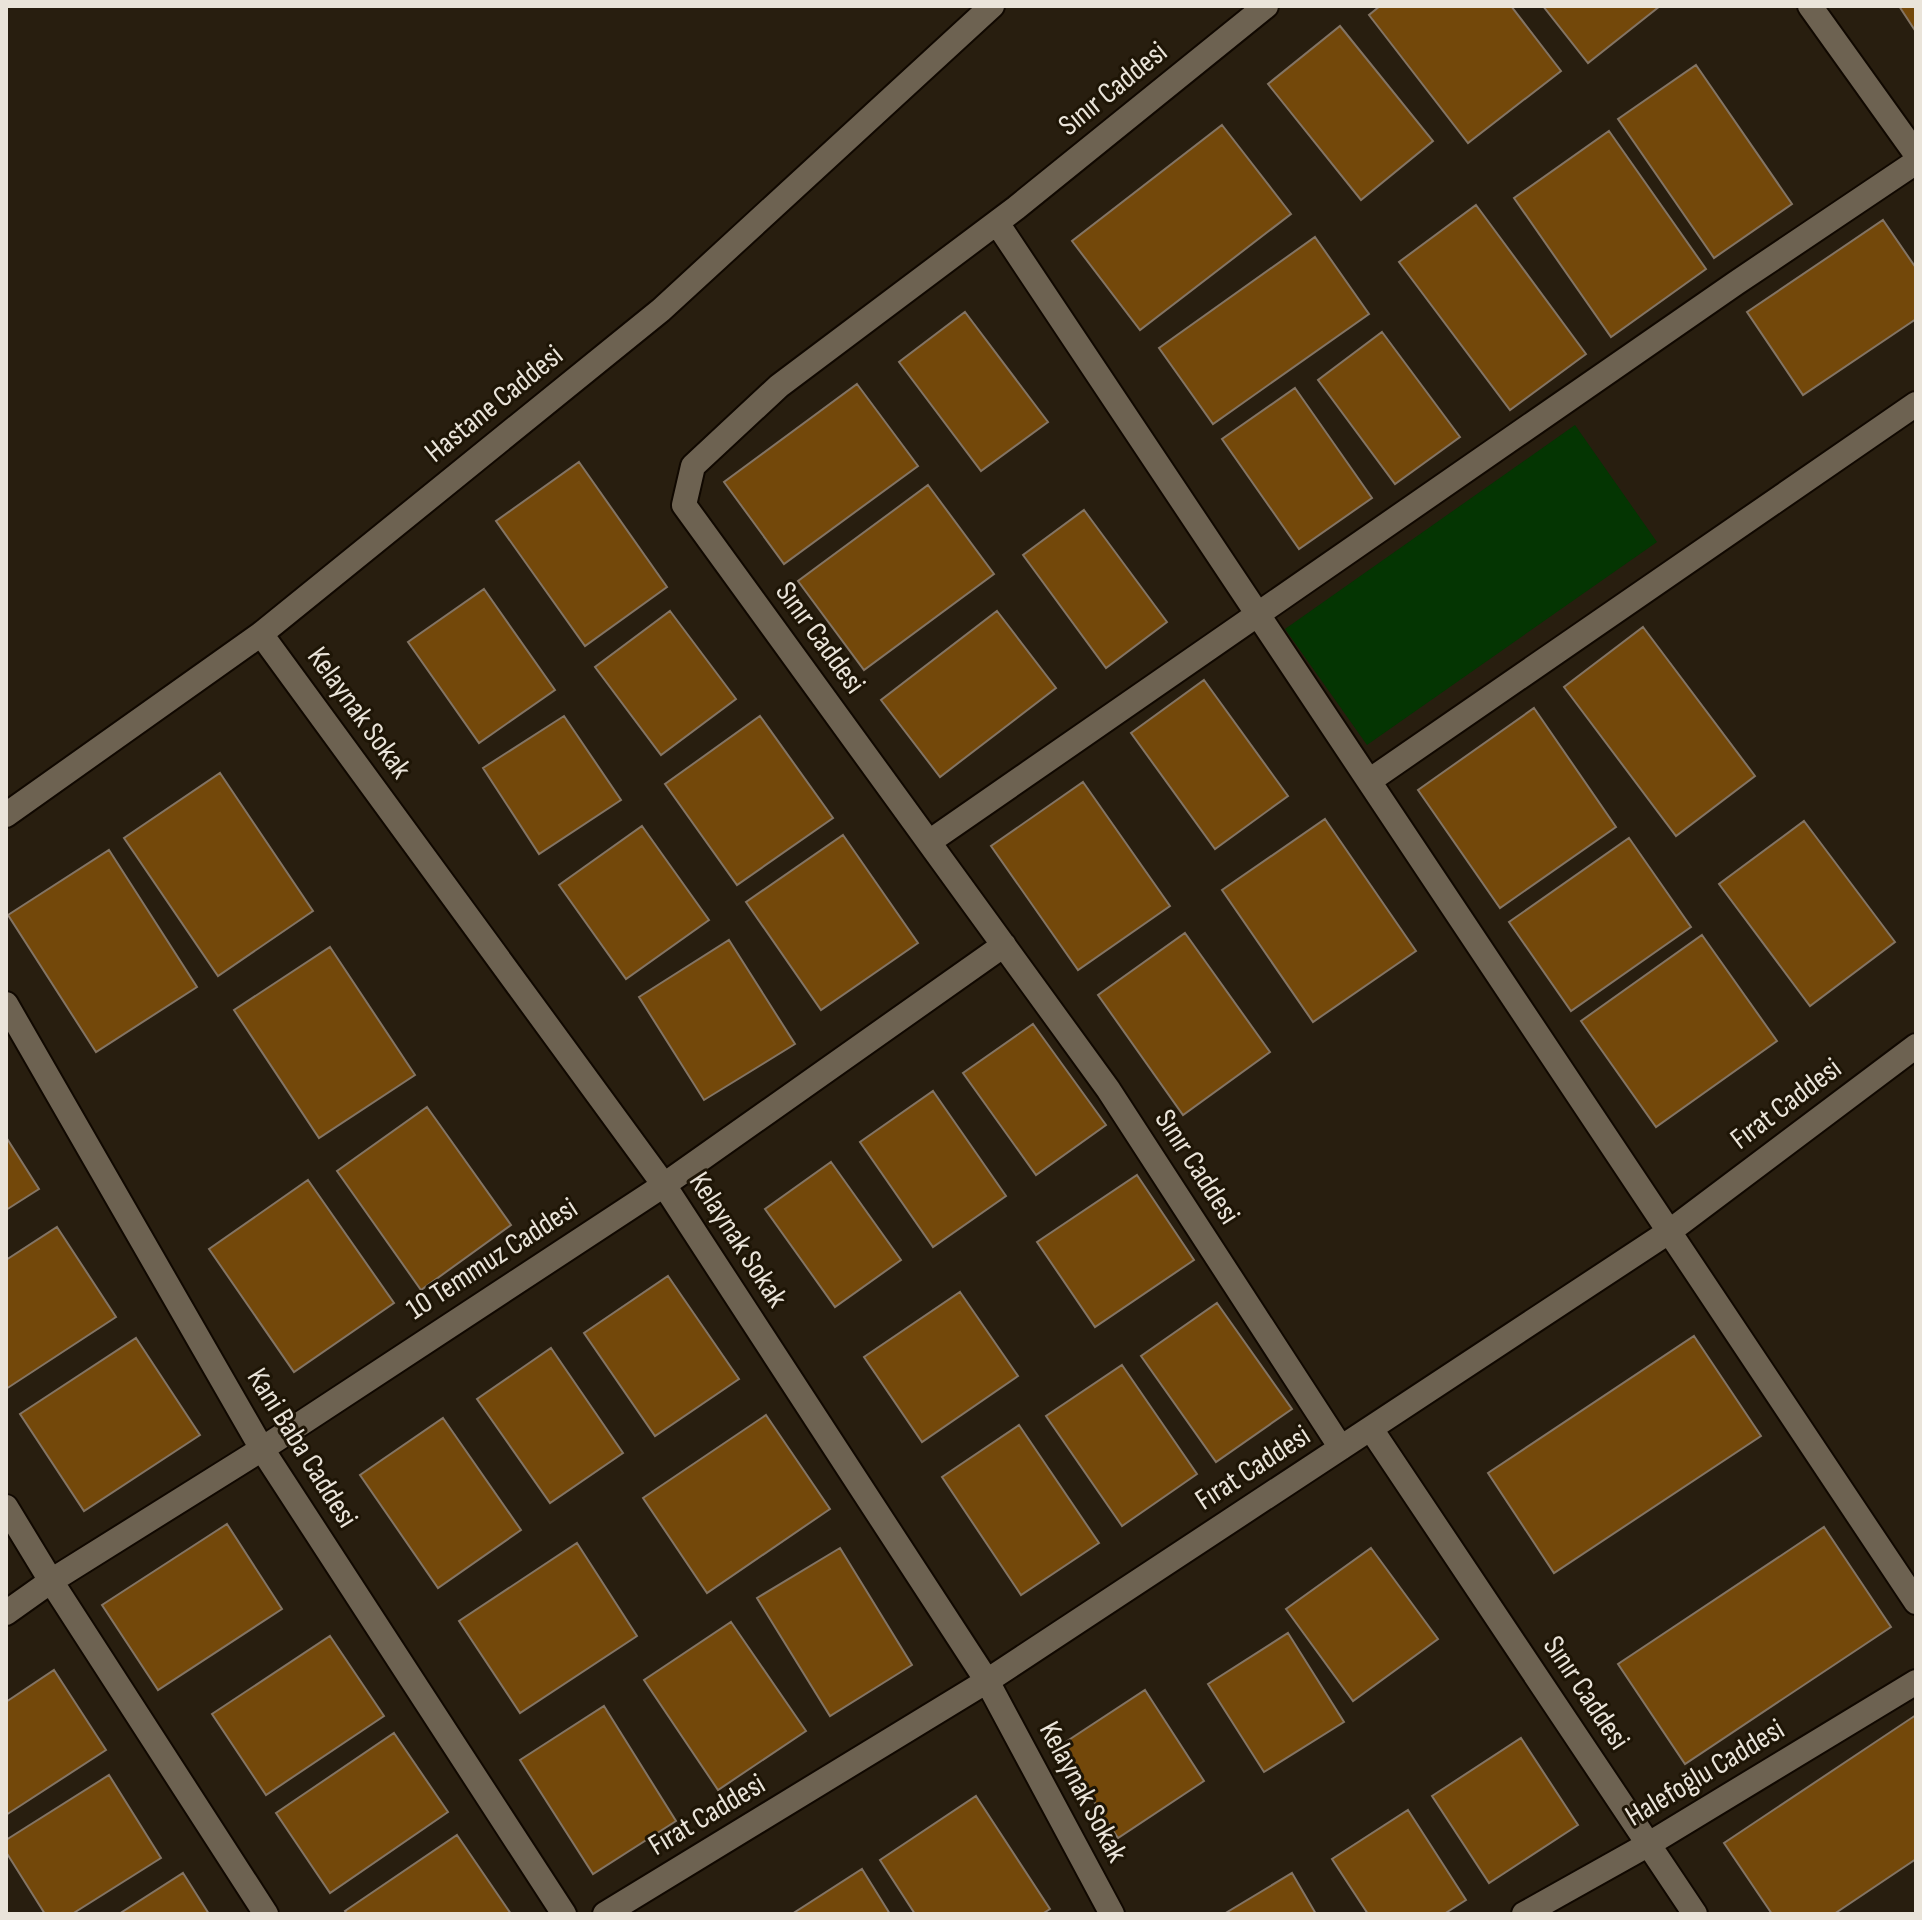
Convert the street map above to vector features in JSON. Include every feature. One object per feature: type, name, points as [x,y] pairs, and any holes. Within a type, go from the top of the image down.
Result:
[{"type":"street","name":"Hastane Caddesi","points":[[6,815],[261,634],[661,310],[992,6]]},
{"type":"street","name":"Sınır Caddesi","points":[[1266,6],[997,223],[779,386],[693,466],[684,505],[1108,1089],[1341,1448]]},
{"type":"street","points":[[1810,6],[1916,154]]},
{"type":"street","points":[[929,842],[1710,301],[1916,162]]},
{"type":"street","points":[[997,223],[1916,1602]]},
{"type":"street","points":[[1369,781],[1916,404]]},
{"type":"street","name":"Kelaynak Sokak","points":[[261,634],[664,1185],[987,1681],[1112,1914]]},
{"type":"street","name":"10 Temmuz Caddesi","points":[[6,1613],[664,1185],[1004,945]]},
{"type":"street","name":"Kani Baba Caddesi","points":[[6,1004],[262,1449],[564,1914]]},
{"type":"street","name":"Fırat Caddesi","points":[[605,1914],[987,1681],[1371,1429],[1670,1231],[1916,1046]]},
{"type":"street","name":"Sınır Caddesi","points":[[1371,1429],[1695,1914]]},
{"type":"street","points":[[6,1507],[266,1914]]},
{"type":"street","name":"Halefoğlu Caddesi","points":[[1524,1914],[1649,1844],[1916,1682]]},
{"type":"green space","points":[[1575,425],[1657,542],[1367,745],[1285,629]]},
{"type":"building","points":[[1380,6],[1511,6],[1561,71],[1468,143],[1369,15]]},
{"type":"building","points":[[1543,6],[1660,6],[1588,63]]},
{"type":"building","points":[[1899,6],[1916,6],[1916,32]]},
{"type":"building","points":[[1340,26],[1433,141],[1361,200],[1268,84]]},
{"type":"building","points":[[1696,65],[1792,204],[1714,258],[1618,119]]},
{"type":"building","points":[[1222,125],[1291,214],[1140,330],[1072,241]]},
{"type":"building","points":[[1609,131],[1706,269],[1611,337],[1514,198]]},
{"type":"building","points":[[1476,205],[1586,354],[1510,410],[1399,262]]},
{"type":"building","points":[[1883,220],[1916,268],[1916,319],[1803,395],[1747,312]]},
{"type":"building","points":[[1315,237],[1369,314],[1213,424],[1159,348]]},
{"type":"building","points":[[965,312],[1048,422],[981,471],[899,362]]},
{"type":"building","points":[[1382,332],[1460,437],[1395,484],[1318,380]]},
{"type":"building","points":[[857,384],[918,466],[784,564],[724,482]]},
{"type":"building","points":[[1295,388],[1372,498],[1299,549],[1222,439]]},
{"type":"building","points":[[579,462],[667,587],[585,646],[496,521]]},
{"type":"building","points":[[928,485],[994,574],[864,670],[798,581]]},
{"type":"building","points":[[1084,510],[1167,622],[1106,668],[1023,555]]},
{"type":"building","points":[[484,589],[555,690],[479,743],[408,642]]},
{"type":"building","points":[[670,611],[736,699],[661,755],[595,667]]},
{"type":"building","points":[[997,611],[1056,688],[940,777],[881,700]]},
{"type":"building","points":[[1643,627],[1755,776],[1676,836],[1564,687]]},
{"type":"building","points":[[1204,680],[1288,796],[1215,849],[1131,733]]},
{"type":"building","points":[[1534,708],[1616,827],[1500,908],[1418,790]]},
{"type":"building","points":[[564,716],[621,800],[539,854],[483,768]]},
{"type":"building","points":[[760,716],[833,818],[737,885],[665,784]]},
{"type":"building","points":[[220,773],[313,911],[218,976],[124,838]]},
{"type":"building","points":[[1083,782],[1170,906],[1078,970],[991,846]]},
{"type":"building","points":[[1325,819],[1416,951],[1313,1022],[1222,890]]},
{"type":"building","points":[[1804,821],[1895,942],[1810,1006],[1719,884]]},
{"type":"building","points":[[642,826],[709,920],[626,979],[559,885]]},
{"type":"building","points":[[843,835],[918,943],[821,1010],[746,902]]},
{"type":"building","points":[[1629,838],[1691,927],[1571,1011],[1509,922]]},
{"type":"building","points":[[109,850],[197,987],[96,1052],[8,915]]},
{"type":"building","points":[[1185,933],[1270,1052],[1183,1115],[1098,995]]},
{"type":"building","points":[[1702,935],[1777,1041],[1656,1127],[1581,1021]]},
{"type":"building","points":[[729,940],[795,1044],[704,1100],[639,997]]},
{"type":"building","points":[[330,947],[415,1075],[319,1138],[234,1010]]},
{"type":"building","points":[[1033,1024],[1106,1125],[1036,1175],[963,1073]]},
{"type":"building","points":[[933,1091],[1006,1196],[933,1247],[860,1142]]},
{"type":"building","points":[[427,1107],[511,1225],[421,1290],[337,1171]]},
{"type":"building","points":[[6,1137],[39,1189],[6,1210]]},
{"type":"building","points":[[831,1162],[901,1260],[835,1307],[765,1209]]},
{"type":"building","points":[[1137,1175],[1194,1260],[1095,1327],[1037,1242]]},
{"type":"building","points":[[308,1180],[394,1303],[294,1372],[209,1249]]},
{"type":"building","points":[[57,1227],[116,1317],[6,1389],[6,1260]]},
{"type":"building","points":[[668,1276],[739,1379],[655,1436],[584,1333]]},
{"type":"building","points":[[960,1292],[1018,1376],[922,1442],[864,1357]]},
{"type":"building","points":[[1217,1303],[1292,1409],[1216,1462],[1141,1356]]},
{"type":"building","points":[[1694,1336],[1761,1436],[1554,1573],[1488,1473]]},
{"type":"building","points":[[136,1338],[200,1435],[84,1511],[20,1414]]},
{"type":"building","points":[[551,1348],[623,1453],[550,1503],[477,1399]]},
{"type":"building","points":[[1122,1365],[1197,1474],[1122,1526],[1046,1416]]},
{"type":"building","points":[[766,1415],[830,1509],[707,1593],[643,1498]]},
{"type":"building","points":[[443,1418],[521,1530],[438,1588],[360,1475]]},
{"type":"building","points":[[1019,1425],[1099,1543],[1021,1595],[942,1477]]},
{"type":"building","points":[[227,1524],[282,1609],[158,1690],[102,1605]]},
{"type":"building","points":[[1824,1527],[1891,1627],[1685,1764],[1618,1664]]},
{"type":"building","points":[[577,1543],[637,1636],[520,1713],[459,1621]]},
{"type":"building","points":[[840,1548],[912,1665],[830,1716],[757,1598]]},
{"type":"building","points":[[1371,1548],[1438,1639],[1353,1701],[1286,1609]]},
{"type":"building","points":[[731,1622],[806,1731],[718,1790],[644,1680]]},
{"type":"building","points":[[1288,1633],[1344,1722],[1264,1772],[1208,1684]]},
{"type":"building","points":[[330,1636],[384,1716],[266,1795],[212,1714]]},
{"type":"building","points":[[54,1670],[106,1750],[6,1815],[6,1702]]},
{"type":"building","points":[[1145,1690],[1204,1781],[1118,1838],[1058,1747]]},
{"type":"building","points":[[604,1706],[676,1821],[593,1874],[520,1760]]},
{"type":"building","points":[[1916,1715],[1916,1859],[1834,1914],[1772,1914],[1724,1843]]},
{"type":"building","points":[[394,1733],[448,1812],[330,1893],[276,1813]]},
{"type":"building","points":[[1521,1738],[1578,1825],[1489,1883],[1432,1796]]},
{"type":"building","points":[[109,1775],[161,1858],[72,1914],[45,1914],[6,1852],[6,1840]]},
{"type":"building","points":[[976,1796],[1050,1909],[1042,1914],[915,1914],[880,1860]]},
{"type":"building","points":[[1408,1810],[1466,1900],[1444,1914],[1368,1914],[1332,1859]]},
{"type":"building","points":[[457,1835],[511,1914],[347,1914],[345,1911]]},
{"type":"building","points":[[862,1869],[890,1914],[792,1914]]},
{"type":"building","points":[[183,1873],[209,1914],[119,1914]]},
{"type":"building","points":[[1292,1873],[1316,1914],[1224,1914]]}]
